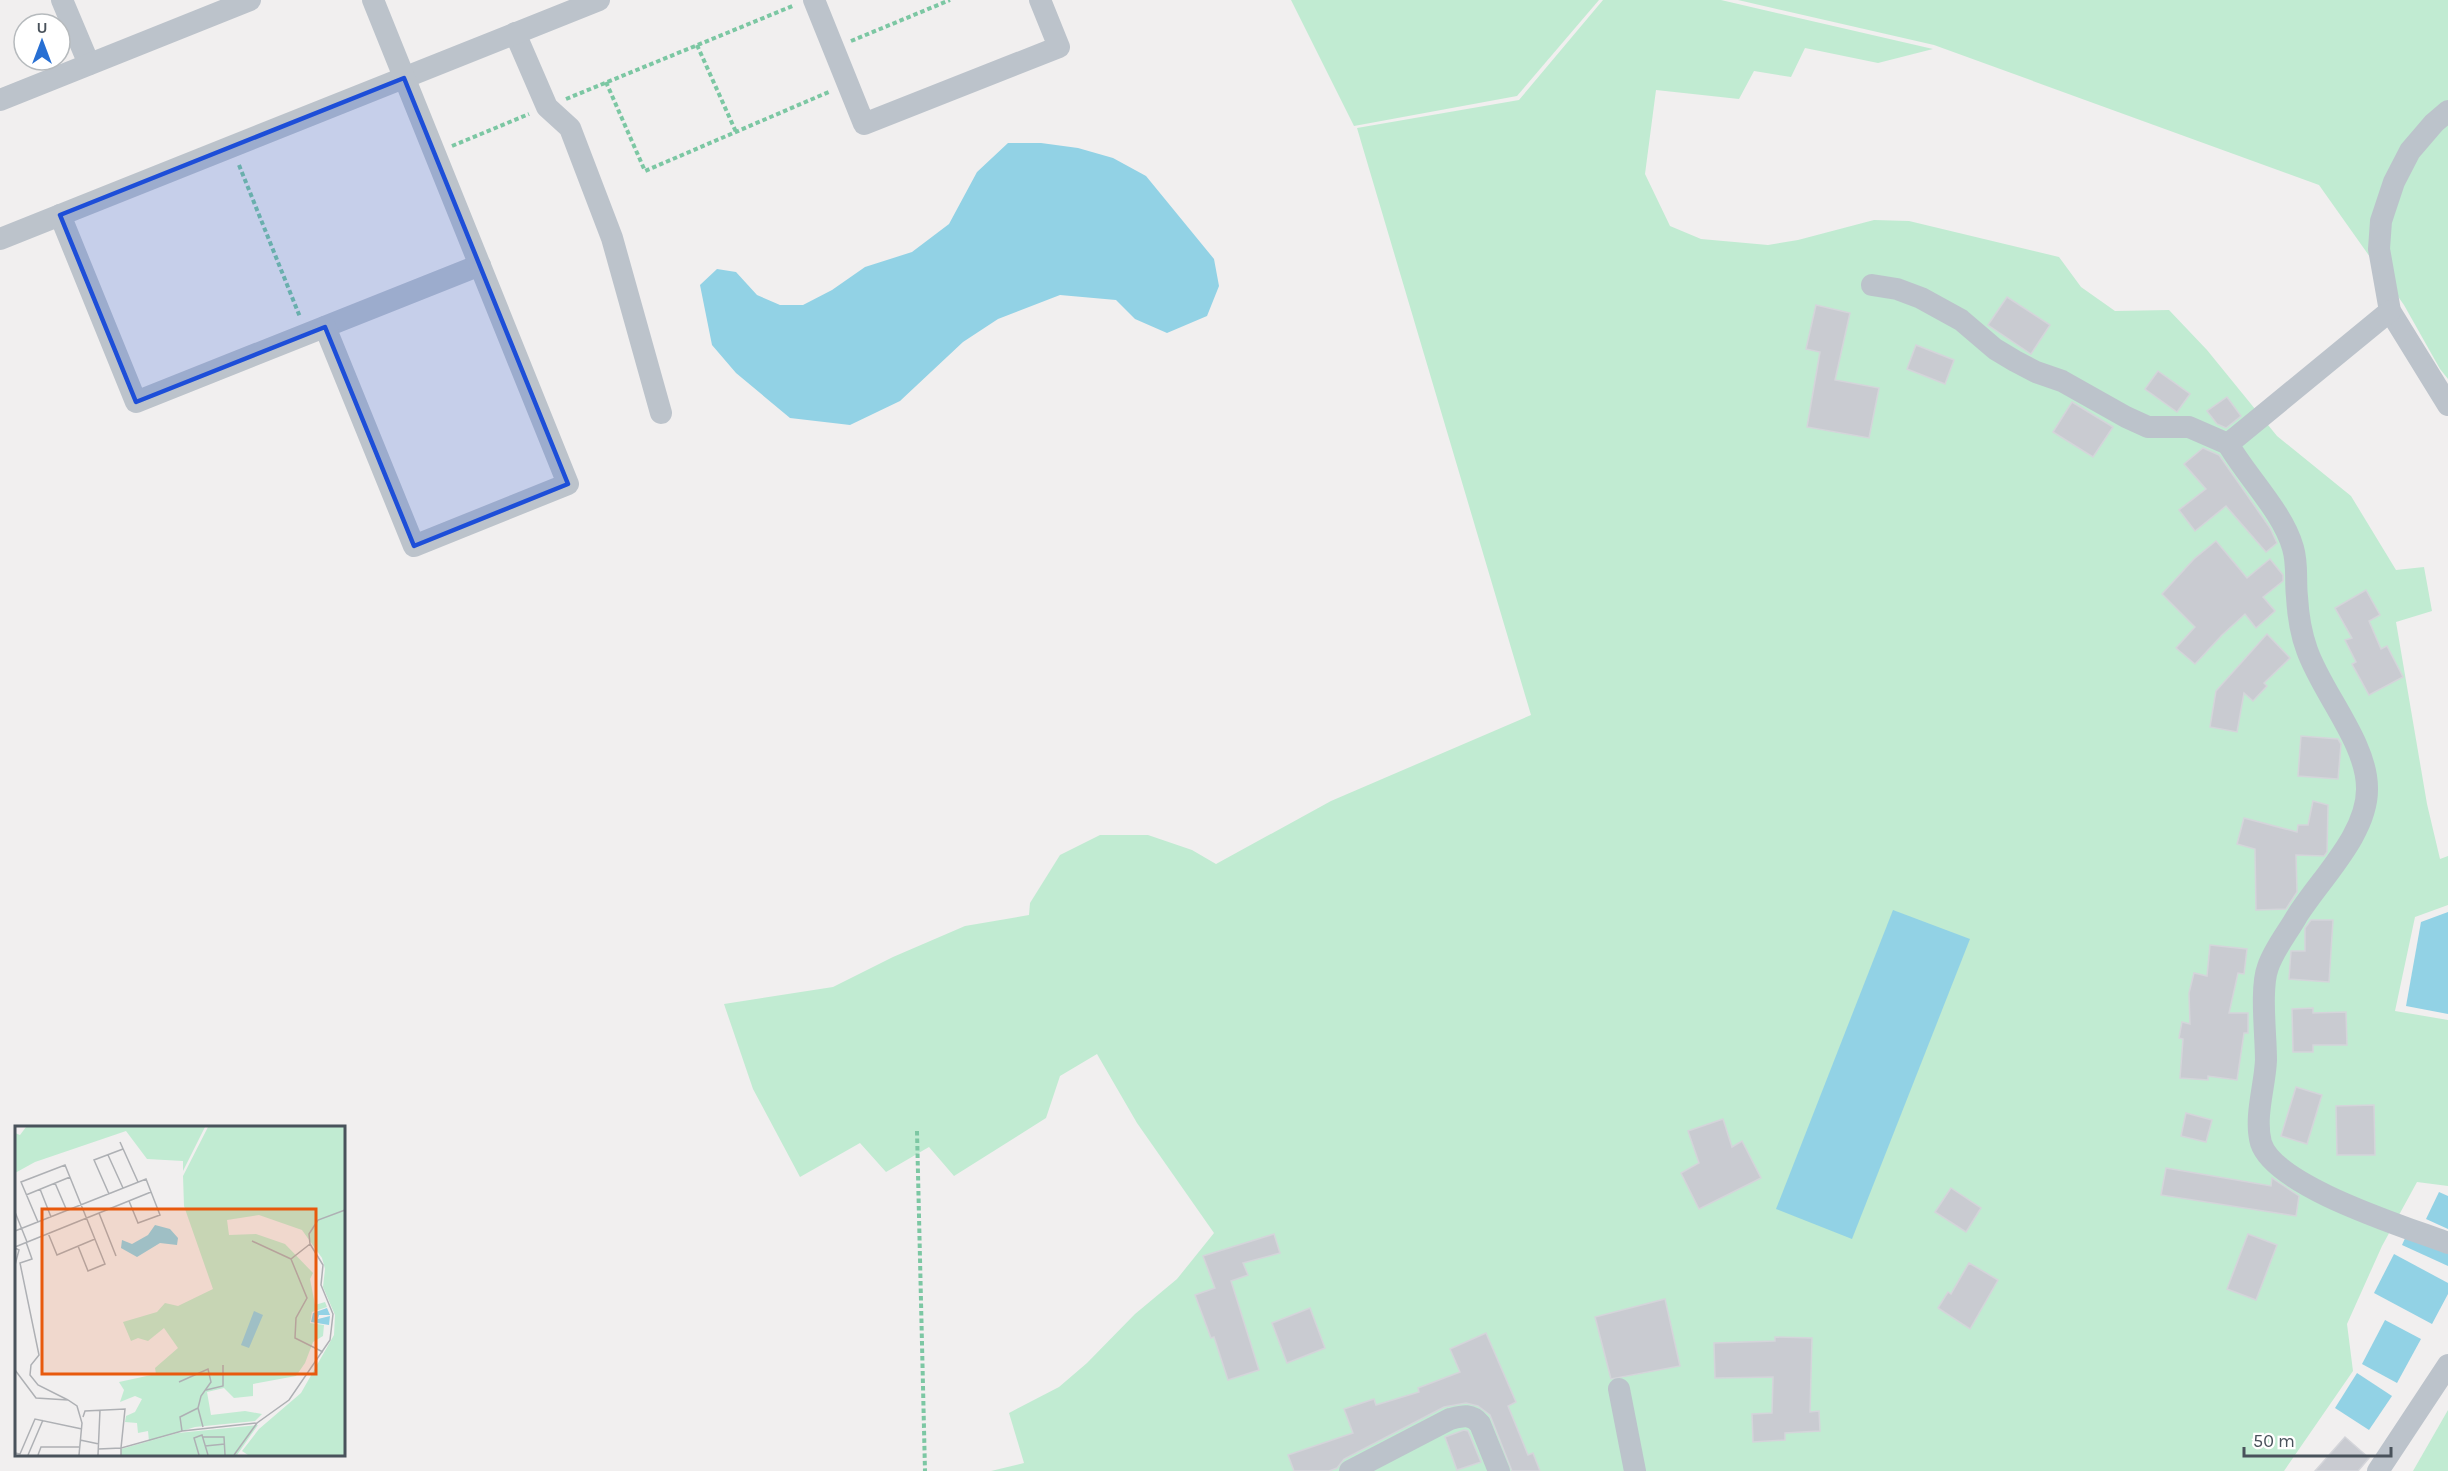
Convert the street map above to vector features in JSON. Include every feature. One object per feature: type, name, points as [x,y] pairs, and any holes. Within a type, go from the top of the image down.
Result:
[{"type":"street","points":[[62,0],[89,64]]},
{"type":"street","points":[[0,100],[89,64],[221,5],[250,0]]},
{"type":"street","points":[[316,330],[414,546],[568,484],[372,0]]},
{"type":"street","points":[[0,238],[599,0]]},
{"type":"street","points":[[805,2],[834,49],[864,124],[1059,47],[1040,0]]},
{"type":"street","points":[[515,33],[548,107],[570,128],[612,238],[662,413]]},
{"type":"street","points":[[2448,111],[2434,123],[2410,152],[2394,182],[2381,221],[2379,249],[2390,310],[2448,405]]},
{"type":"street","points":[[60,214],[136,402],[480,265]]},
{"type":"street","points":[[1872,285],[1897,289],[1921,298],[1961,320],[1995,349],[2015,361],[2036,372],[2062,381],[2148,427],[2189,427],[2228,444],[2242,468],[2277,516],[2292,546],[2297,566],[2297,597],[2306,648],[2364,766],[2367,790],[2355,830],[2302,908],[2267,967],[2265,1074],[2259,1121],[2262,1144],[2273,1161],[2325,1195],[2448,1243]]},
{"type":"street","points":[[2228,444],[2390,310]]},
{"type":"street","points":[[2378,1471],[2448,1365]]},
{"type":"street","points":[[1619,1389],[1635,1471]]},
{"type":"street","points":[[1350,1471],[1450,1419],[1468,1416],[1475,1418],[1480,1424],[1499,1471]]},
{"type":"path","points":[[834,49],[950,0]]},
{"type":"path","points":[[434,153],[805,2]]},
{"type":"path","points":[[697,45],[736,132]]},
{"type":"path","points":[[606,82],[645,171],[848,84]]},
{"type":"path","points":[[231,146],[316,330]]},
{"type":"path","points":[[917,1131],[925,1471]]},
{"type":"highlighted area","points":[[404,78],[568,484],[414,546],[325,327],[136,402],[60,215]]},
{"type":"green space","points":[[1291,0],[1599,0],[1517,96],[1354,126]]},
{"type":"green space","points":[[1603,0],[1721,0],[1933,49],[1878,63],[1805,48],[1791,77],[1754,71],[1739,99],[1656,90],[1645,174],[1670,226],[1701,239],[1768,245],[1798,240],[1874,220],[1909,221],[2059,257],[2081,287],[2115,311],[2169,310],[2207,350],[2277,436],[2351,496],[2396,570],[2424,567],[2432,611],[2396,622],[2427,804],[2440,859],[2448,856],[2448,905],[2415,917],[2395,1011],[2448,1020],[2448,1186],[2417,1182],[2382,1246],[2347,1324],[2353,1371],[2284,1471],[991,1471],[1024,1463],[1009,1413],[1059,1387],[1087,1363],[1135,1314],[1177,1279],[1214,1233],[1137,1123],[1097,1054],[1060,1076],[1046,1118],[954,1176],[929,1147],[886,1172],[860,1143],[800,1177],[753,1089],[724,1004],[833,987],[893,957],[965,926],[1029,915],[1030,903],[1060,855],[1100,835],[1148,835],[1192,850],[1216,864],[1331,801],[1531,715],[1357,128],[1519,100]]},
{"type":"green space","points":[[1738,0],[2448,0],[2448,379],[2404,305],[2319,185],[1934,45]]},
{"type":"green space","points":[[2448,1410],[2448,1471],[2413,1471]]},
{"type":"water","points":[[1008,143],[1041,143],[1078,148],[1113,158],[1146,176],[1214,259],[1219,286],[1207,316],[1167,333],[1135,319],[1116,300],[1060,295],[998,319],[963,342],[900,401],[850,425],[790,418],[736,373],[712,345],[700,285],[717,269],[736,272],[757,295],[780,305],[803,305],[832,290],[865,267],[912,252],[949,224],[977,172]]},
{"type":"water","points":[[1893,910],[1970,939],[1852,1239],[1776,1209]]},
{"type":"water","points":[[2448,912],[2448,1014],[2406,1006],[2421,922]]},
{"type":"water","points":[[2439,1192],[2448,1196],[2448,1229],[2426,1219]]},
{"type":"water","points":[[2407,1234],[2448,1252],[2448,1266],[2402,1245]]},
{"type":"water","points":[[2394,1254],[2448,1283],[2448,1294],[2432,1324],[2374,1293]]},
{"type":"water","points":[[2385,1320],[2421,1339],[2397,1383],[2362,1364]]},
{"type":"water","points":[[2357,1373],[2392,1396],[2369,1430],[2335,1408]]},
{"type":"building","points":[[2007,297],[2050,325],[2031,354],[1988,325]]},
{"type":"building","points":[[1816,305],[1850,313],[1835,380],[1879,388],[1869,438],[1807,427],[1820,352],[1806,349]]},
{"type":"building","points":[[1916,345],[1954,360],[1945,384],[1907,369]]},
{"type":"building","points":[[2158,371],[2190,394],[2177,412],[2145,389]]},
{"type":"building","points":[[2227,397],[2241,416],[2226,428],[2217,424],[2207,411]]},
{"type":"building","points":[[2072,402],[2113,427],[2093,457],[2053,432]]},
{"type":"building","points":[[2203,448],[2219,455],[2270,528],[2277,543],[2266,552],[2226,506],[2195,531],[2179,510],[2206,489],[2184,464]]},
{"type":"building","points":[[2216,541],[2247,578],[2270,559],[2283,575],[2283,581],[2263,597],[2275,611],[2256,628],[2245,614],[2195,664],[2176,648],[2195,627],[2162,594],[2194,559]]},
{"type":"building","points":[[2366,590],[2380,615],[2369,621],[2381,649],[2387,646],[2403,677],[2369,695],[2352,664],[2356,662],[2345,640],[2352,638],[2335,608]]},
{"type":"building","points":[[2267,634],[2290,658],[2264,683],[2267,686],[2253,701],[2244,693],[2237,732],[2210,727],[2216,691]]},
{"type":"building","points":[[2301,736],[2338,739],[2341,744],[2338,779],[2298,776]]},
{"type":"building","points":[[2313,801],[2328,805],[2327,852],[2324,856],[2296,855],[2297,892],[2286,909],[2256,910],[2255,849],[2237,844],[2244,818],[2297,832],[2298,825],[2308,825]]},
{"type":"building","points":[[2311,920],[2333,920],[2329,982],[2289,979],[2291,951],[2305,951],[2305,928]]},
{"type":"building","points":[[2210,945],[2247,949],[2244,974],[2238,973],[2229,1013],[2248,1013],[2248,1033],[2244,1033],[2237,1080],[2208,1076],[2208,1080],[2180,1078],[2183,1039],[2179,1038],[2182,1022],[2190,1024],[2189,993],[2194,973],[2207,976]]},
{"type":"building","points":[[2313,1008],[2313,1013],[2346,1012],[2347,1045],[2313,1045],[2313,1052],[2293,1052],[2292,1009]]},
{"type":"building","points":[[2296,1087],[2322,1095],[2307,1144],[2281,1136]]},
{"type":"building","points":[[2374,1105],[2375,1155],[2337,1155],[2336,1106]]},
{"type":"building","points":[[2186,1113],[2212,1120],[2206,1142],[2181,1136]]},
{"type":"building","points":[[1723,1119],[1732,1147],[1742,1141],[1761,1178],[1699,1209],[1681,1173],[1699,1163],[1688,1131]]},
{"type":"building","points":[[2166,1168],[2271,1186],[2272,1178],[2299,1196],[2296,1216],[2161,1195]]},
{"type":"building","points":[[1951,1188],[1981,1208],[1966,1232],[1935,1212]]},
{"type":"building","points":[[1274,1234],[1280,1253],[1243,1263],[1248,1275],[1231,1281],[1259,1370],[1228,1380],[1214,1337],[1211,1338],[1195,1295],[1215,1288],[1203,1256]]},
{"type":"building","points":[[2248,1234],[2277,1245],[2256,1300],[2227,1289]]},
{"type":"building","points":[[1969,1263],[1998,1280],[1970,1329],[1938,1308],[1948,1292],[1951,1294]]},
{"type":"building","points":[[1665,1299],[1680,1366],[1611,1379],[1595,1317]]},
{"type":"building","points":[[1310,1308],[1325,1348],[1287,1363],[1272,1323]]},
{"type":"building","points":[[1486,1333],[1516,1402],[1508,1406],[1528,1455],[1533,1453],[1540,1471],[1512,1471],[1490,1415],[1478,1406],[1466,1403],[1444,1407],[1344,1459],[1337,1468],[1329,1471],[1294,1471],[1288,1455],[1353,1433],[1344,1409],[1374,1399],[1376,1405],[1419,1392],[1418,1388],[1460,1372],[1450,1349]]},
{"type":"building","points":[[1775,1337],[1812,1338],[1810,1412],[1819,1411],[1820,1431],[1785,1433],[1785,1440],[1753,1442],[1752,1414],[1772,1413],[1773,1377],[1715,1378],[1714,1343],[1775,1341]]},
{"type":"building","points":[[1464,1430],[1468,1431],[1481,1462],[1457,1470],[1445,1437]]},
{"type":"building","points":[[2345,1437],[2369,1458],[2358,1471],[2315,1471]]}]
